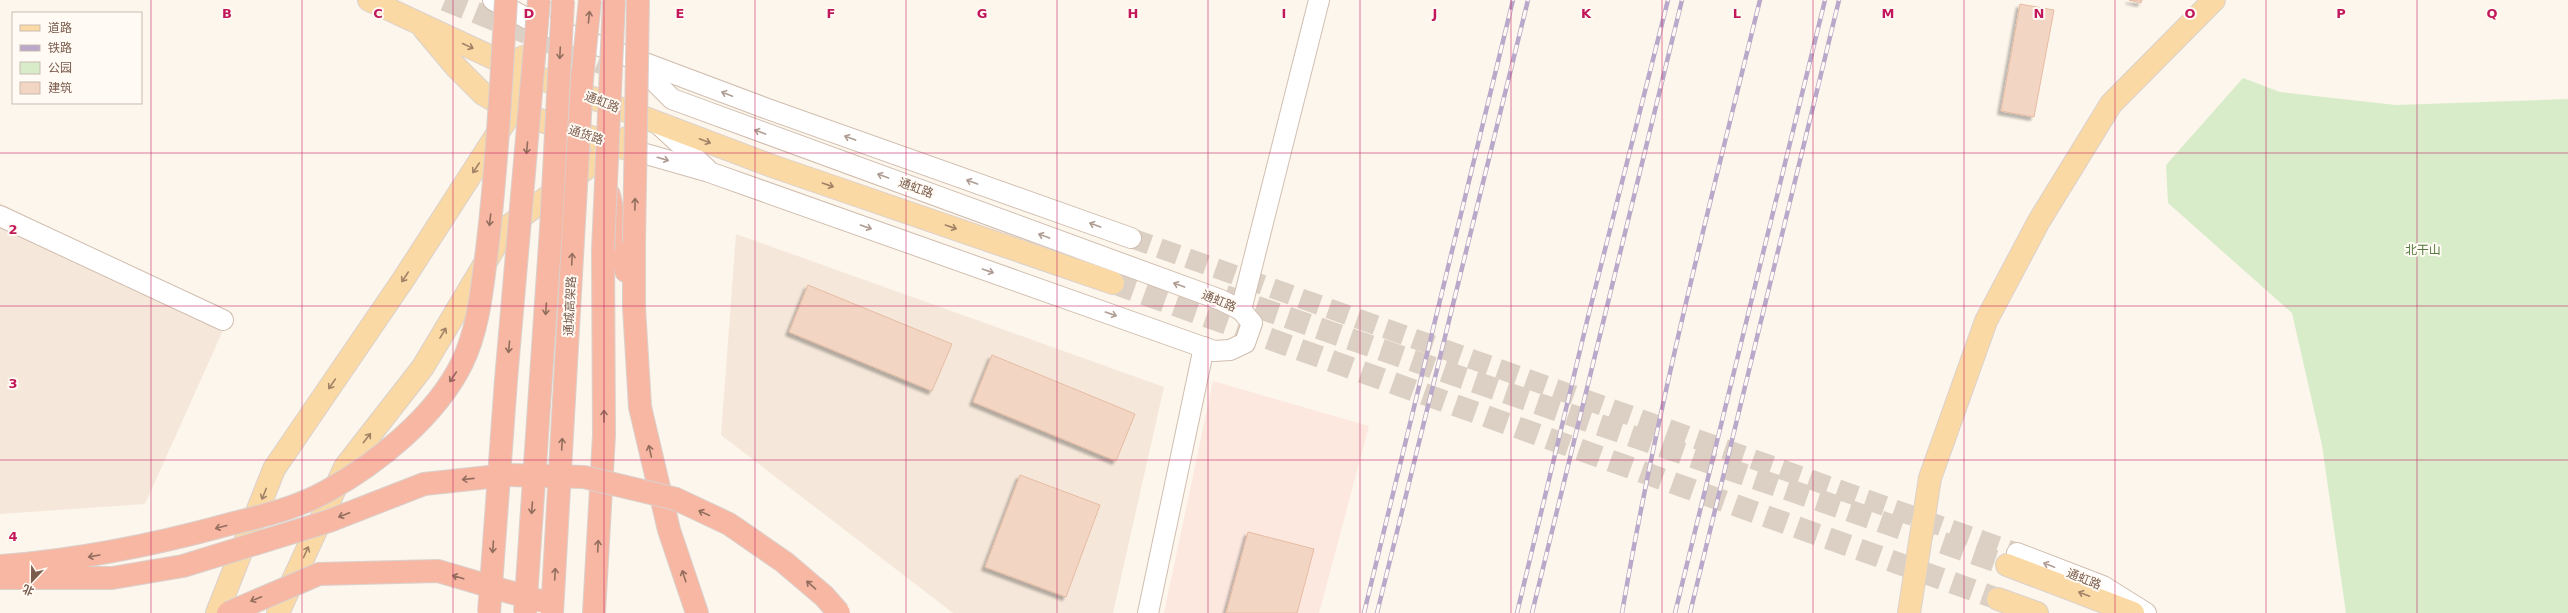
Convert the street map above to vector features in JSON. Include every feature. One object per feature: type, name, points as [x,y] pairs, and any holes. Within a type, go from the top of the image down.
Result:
[{"type":"highway","points":[[0,566],[63,561],[117,552],[173,540],[285,510],[326,492],[364,468],[408,433],[441,394],[462,363],[479,315],[495,178],[506,0]]},
{"type":"highway","points":[[489,613],[506,380],[539,0]]},
{"type":"highway","name":"通城高架路","points":[[525,613],[551,229],[563,0]]},
{"type":"highway","name":"通城高架路","points":[[552,613],[582,79],[590,0]]},
{"type":"highway","points":[[594,613],[604,435],[603,250],[614,0]]},
{"type":"highway","points":[[638,0],[634,307],[640,407],[669,530],[696,613]]},
{"type":"highway","points":[[606,183],[634,307]]},
{"type":"highway","points":[[0,578],[112,578],[183,566],[329,521],[424,484],[508,475],[584,477],[676,499],[729,524],[784,562],[824,596],[839,613]]},
{"type":"highway","points":[[228,613],[319,574],[438,571],[546,603],[560,613]]},
{"type":"main road","name":"通虹路","points":[[369,0],[521,71],[655,122],[772,166],[1113,283]]},
{"type":"main road","points":[[278,613],[344,467],[423,367],[506,228],[624,144],[632,113],[629,56],[631,0]]},
{"type":"main road","points":[[1909,613],[1930,478],[1986,321],[2039,221],[2110,104],[2214,0]]},
{"type":"main road","points":[[217,613],[274,469],[403,280],[512,111],[519,91],[528,9]]},
{"type":"main road","name":"通货路","points":[[419,23],[456,67],[483,94],[512,111],[624,144]]},
{"type":"main road","name":"通虹路","points":[[2012,559],[2133,613]]},
{"type":"main road","points":[[1998,599],[2037,613]]},
{"type":"street","name":"通虹路","points":[[493,0],[528,9],[629,56],[765,108],[1131,238]]},
{"type":"street","points":[[1241,310],[1319,0]]},
{"type":"street","name":"通虹路","points":[[624,144],[709,172],[1214,350],[1230,350],[1245,342],[1252,323],[1241,310],[1221,300],[672,99],[629,56]]},
{"type":"street","points":[[655,122],[709,172]]},
{"type":"street","points":[[0,216],[222,320]]},
{"type":"street","points":[[1148,613],[1204,347]]},
{"type":"street","name":"通虹路","points":[[2012,559],[2103,586],[2146,613]]},
{"type":"shaded area","points":[[0,203],[229,317],[145,504],[0,514]]},
{"type":"shaded area","points":[[736,234],[1164,387],[1113,613],[953,613],[721,435]]},
{"type":"shaded area","points":[[1213,381],[1369,426],[1319,613],[1164,613]]},
{"type":"green space","name":"北干山","points":[[2243,78],[2280,92],[2396,105],[2568,99],[2568,613],[2346,613],[2322,445],[2292,313],[2168,203],[2166,165]]},
{"type":"building","points":[[2129,0],[2142,0],[2141,3]]},
{"type":"building","points":[[2020,4],[2054,10],[2034,117],[2001,111]]},
{"type":"building","points":[[808,285],[952,344],[932,391],[789,332]]},
{"type":"building","points":[[992,355],[1135,414],[1116,461],[973,402]]},
{"type":"building","points":[[1020,475],[1100,505],[1066,597],[985,567]]},
{"type":"building","points":[[1248,532],[1314,549],[1297,613],[1226,613]]},
{"type":"tunnel","points":[[445,0],[653,84]]},
{"type":"tunnel","points":[[1131,238],[2017,553]]},
{"type":"tunnel","points":[[1113,283],[1998,599]]},
{"type":"tunnel","points":[[1225,296],[2007,565]]},
{"type":"railway","points":[[1364,613],[1513,0]]},
{"type":"railway","points":[[1377,613],[1528,0]]},
{"type":"railway","points":[[1517,613],[1588,317],[1668,0]]},
{"type":"railway","points":[[1532,613],[1682,0]]},
{"type":"railway","points":[[1622,613],[1651,459],[1685,305],[1760,0]]},
{"type":"railway","points":[[1675,613],[1825,0]]},
{"type":"railway","points":[[1690,613],[1839,0]]}]
